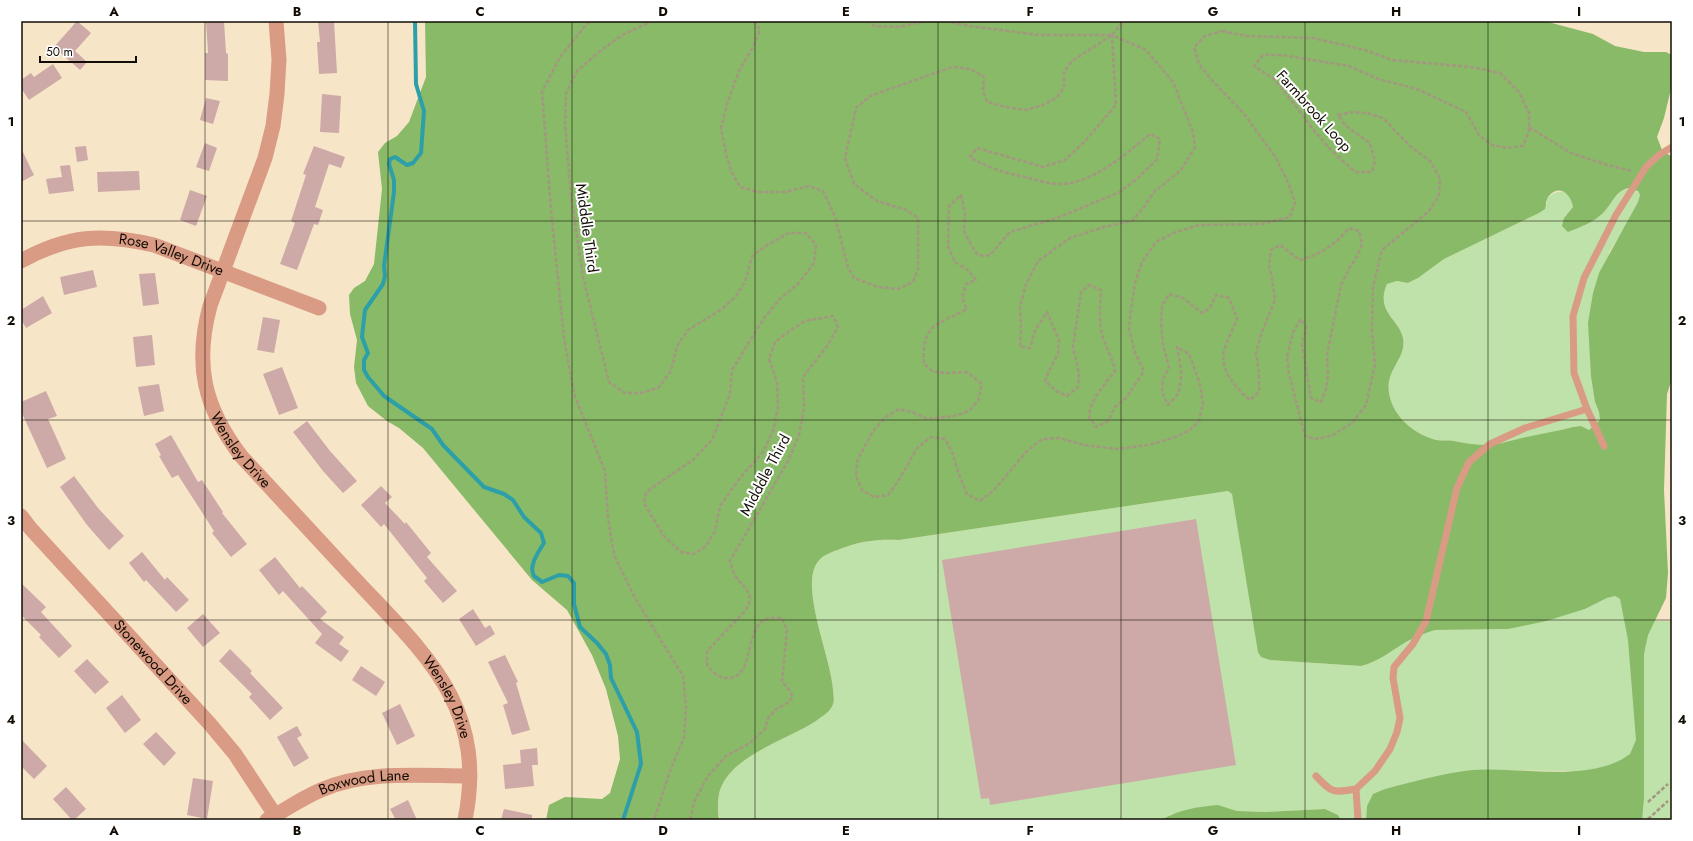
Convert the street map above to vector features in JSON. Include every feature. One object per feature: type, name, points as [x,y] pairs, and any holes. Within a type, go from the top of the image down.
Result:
[{"type":"street","name":"Wensley Drive","points":[[276,21],[279,60],[278,94],[273,126],[265,158],[210,306],[204,328],[202,350],[203,372],[208,394],[216,416],[227,437],[241,456],[421,650],[440,675],[448,689],[462,722],[468,748],[470,776],[465,820]]},
{"type":"street","name":"Rose Valley Drive","points":[[21,261],[38,251],[60,243],[84,238],[104,237],[129,239],[154,245],[319,308]]},
{"type":"street","name":"Stonewood Drive","points":[[21,516],[31,530],[209,723],[235,754],[271,818]]},
{"type":"street","name":"Boxwood Lane","points":[[271,818],[322,790],[354,780],[392,776],[470,776]]},
{"type":"lane","points":[[1604,446],[1587,409],[1574,373],[1573,316],[1584,278],[1616,215],[1646,167],[1659,155],[1672,147]]},
{"type":"lane","points":[[1316,776],[1327,788],[1337,793],[1356,789],[1375,771],[1390,749],[1397,732],[1400,718],[1393,678],[1394,667],[1413,644],[1426,621],[1457,488],[1469,462],[1490,444],[1524,428],[1587,409]]},
{"type":"lane","points":[[1356,789],[1358,820]]},
{"type":"path","points":[[589,21],[560,56],[542,92],[551,210],[564,338],[574,394],[605,470],[608,518],[614,555],[635,598],[682,676],[686,707],[684,738],[671,768],[654,820]]},
{"type":"path","name":"Midddle Third","points":[[653,21],[622,35],[599,52],[577,72],[566,93],[565,124],[571,196],[582,277],[609,382],[625,393],[641,393],[658,388],[671,371],[677,346],[688,330],[722,309],[736,296],[745,282],[752,256],[789,232],[806,233],[816,245],[814,263],[799,283],[782,298],[764,318],[732,370],[730,394],[712,440],[693,460],[646,492],[644,503],[663,535],[680,552],[694,554],[706,546],[715,531],[720,506],[740,478],[763,452],[773,431],[778,406],[777,382],[769,359],[775,342],[805,321],[833,316],[838,327],[828,346],[803,377],[804,408],[799,435],[788,461],[730,561],[738,581],[745,586],[750,595],[750,604],[708,651],[707,665],[714,673],[722,678],[733,678],[742,672],[747,661],[753,633],[762,621],[771,618],[782,618],[787,630],[782,682],[788,688],[793,697],[786,704],[776,709],[768,718],[765,729],[750,743],[726,756],[708,776],[694,802],[690,820]]},
{"type":"path","points":[[754,21],[760,30],[753,47],[739,72],[727,104],[722,128],[726,154],[732,173],[740,188],[758,192],[785,192],[809,186],[823,191],[835,217],[848,268],[854,278],[878,287],[898,289],[913,282],[918,269],[918,218],[906,210],[877,201],[854,184],[845,158],[856,108],[870,96],[952,67],[971,69],[984,77],[983,91],[987,102],[1026,110],[1043,105],[1056,98],[1064,88],[1064,72],[1072,61],[1112,35],[1123,21]]},
{"type":"path","points":[[867,21],[874,26],[898,28],[927,21]]},
{"type":"path","points":[[943,21],[1039,35],[1112,35]]},
{"type":"path","name":"Farmbrook Loop","points":[[1222,32],[1247,36],[1313,38],[1365,50],[1392,60],[1471,67],[1500,73],[1519,92],[1529,113],[1529,131],[1523,146],[1507,148],[1492,145],[1479,136],[1466,112],[1417,89],[1378,79],[1348,66],[1282,55],[1262,55],[1254,66],[1274,79],[1330,149],[1355,172],[1372,172],[1375,161],[1370,143],[1346,126],[1338,115],[1353,112],[1367,113],[1383,118],[1410,146],[1431,162],[1440,179],[1439,195],[1429,211],[1382,250],[1373,287],[1372,331],[1374,365],[1366,405],[1352,423],[1331,436],[1315,439],[1305,436],[1289,374],[1287,357],[1293,332],[1301,319],[1306,327],[1302,345],[1311,398],[1321,402],[1326,389],[1328,375],[1327,355],[1341,285],[1351,265],[1358,256],[1362,243],[1359,231],[1349,228],[1339,241],[1324,251],[1300,260],[1280,245],[1271,250],[1269,265],[1275,300],[1261,334],[1256,353],[1259,372],[1259,392],[1250,400],[1233,383],[1226,367],[1224,353],[1237,319],[1229,298],[1216,295],[1210,308],[1202,313],[1183,298],[1169,294],[1162,306],[1161,323],[1169,366],[1163,379],[1162,392],[1168,405],[1177,396],[1180,382],[1180,360],[1176,347],[1189,354],[1200,384],[1203,404],[1199,421],[1190,430],[1173,438],[1148,445],[1117,449],[1084,445],[1059,438],[1042,439],[1027,451],[994,490],[980,501],[968,494],[958,472],[953,454],[945,439],[931,437],[917,448],[888,495],[874,497],[862,490],[856,476],[857,461],[873,431],[886,417],[899,409],[912,412],[927,419],[954,416],[969,411],[978,401],[982,384],[967,372],[948,374],[933,372],[924,364],[923,347],[928,332],[939,323],[967,309],[962,298],[966,284],[976,280],[968,270],[955,262],[948,246],[949,206],[961,195],[965,213],[964,231],[977,254],[984,256],[990,255],[1010,232],[1057,218],[1120,192],[1140,176],[1157,159],[1160,139],[1150,134],[1124,156],[1099,171],[1078,181],[1057,184],[985,166],[970,157],[978,148],[1043,167],[1065,160],[1086,140],[1116,105],[1112,35],[1146,50],[1173,82],[1193,132],[1195,147],[1181,170],[1155,191],[1132,221],[1104,227],[1070,238],[1038,261],[1026,284],[1020,306],[1022,329],[1020,347],[1030,348],[1035,331],[1047,312],[1059,340],[1058,354],[1050,369],[1046,381],[1056,391],[1067,396],[1078,387],[1079,373],[1073,348],[1081,292],[1089,285],[1101,290],[1100,314],[1102,335],[1113,360],[1115,371],[1104,383],[1090,407],[1090,418],[1096,427],[1108,421],[1115,406],[1127,396],[1144,371],[1135,353],[1129,329],[1135,283],[1142,262],[1156,242],[1176,232],[1199,225],[1262,224],[1284,218],[1290,216],[1295,202],[1282,170],[1260,134],[1199,64],[1194,47],[1205,36],[1222,32]]},
{"type":"path","points":[[1529,127],[1571,153],[1607,165],[1643,173]]},
{"type":"path","points":[[1648,802],[1668,784]]},
{"type":"path","points":[[1648,819],[1668,801]]},
{"type":"green space","points":[[425,21],[1537,21],[1548,22],[1593,34],[1615,46],[1644,52],[1666,52],[1672,55],[1672,85],[1664,118],[1657,137],[1662,150],[1672,157],[1672,379],[1667,394],[1664,490],[1668,573],[1666,598],[1648,635],[1644,654],[1644,798],[1642,820],[1366,820],[1367,806],[1373,794],[1385,789],[1417,781],[1450,773],[1472,770],[1491,769],[1554,772],[1595,769],[1614,763],[1630,754],[1636,740],[1628,640],[1620,599],[1615,596],[1607,598],[1585,609],[1546,621],[1508,629],[1435,630],[1413,638],[1379,659],[1361,666],[1270,660],[1261,657],[1258,652],[1232,494],[1228,491],[899,540],[869,541],[847,546],[827,554],[817,563],[813,574],[812,589],[814,606],[831,676],[834,699],[832,707],[816,721],[748,758],[736,767],[726,778],[720,790],[718,801],[719,820],[546,820],[549,805],[565,797],[602,799],[610,793],[620,759],[618,736],[606,689],[592,655],[567,610],[532,580],[423,448],[399,428],[387,421],[368,406],[356,383],[354,367],[357,340],[350,314],[349,295],[354,288],[365,281],[374,264],[382,189],[378,152],[385,143],[397,136],[409,122],[426,77]],"holes":[[[1628,188],[1638,191],[1640,195],[1638,202],[1599,273],[1593,293],[1588,323],[1591,376],[1595,402],[1600,420],[1589,430],[1581,426],[1573,427],[1502,443],[1484,445],[1436,440],[1420,434],[1400,417],[1391,402],[1389,386],[1391,374],[1403,348],[1403,339],[1401,331],[1384,304],[1384,295],[1387,284],[1397,281],[1408,283],[1418,278],[1444,259],[1539,213],[1545,209],[1548,197],[1556,191],[1567,194],[1572,202],[1573,207],[1564,218],[1562,226],[1568,232],[1587,224],[1600,216],[1620,192]]]},
{"type":"green space","points":[[1628,188],[1637,190],[1640,195],[1638,202],[1609,253],[1595,402],[1600,420],[1589,430],[1581,426],[1573,427],[1520,440],[1484,445],[1436,440],[1420,434],[1406,423],[1395,410],[1389,393],[1391,374],[1403,348],[1403,339],[1401,331],[1384,304],[1384,295],[1387,284],[1397,281],[1408,283],[1418,278],[1444,259],[1539,213],[1547,203],[1547,198],[1556,192],[1564,192],[1572,201],[1573,207],[1564,218],[1604,212],[1617,195]]},
{"type":"green space","points":[[1228,491],[1232,494],[1261,657],[1270,660],[1361,666],[1379,659],[1413,638],[1435,630],[1508,629],[1585,609],[1607,598],[1615,596],[1620,599],[1625,621],[1672,621],[1672,820],[1601,820],[1602,768],[1584,771],[1472,770],[1385,789],[1367,806],[1366,820],[1341,820],[1338,815],[1325,809],[1265,812],[1237,811],[1218,805],[1172,814],[1161,820],[720,820],[718,797],[720,790],[726,778],[736,767],[748,758],[816,721],[828,712],[834,702],[831,676],[814,606],[812,589],[813,574],[817,563],[824,556],[847,546],[869,541],[899,540]]},
{"type":"green space","points":[[1218,805],[1237,811],[1265,812],[1325,809],[1338,815],[1341,820],[1161,820],[1175,813],[1189,809]]},
{"type":"building","points":[[77,21],[91,33],[75,51],[87,62],[80,70],[54,47]]},
{"type":"building","points":[[206,21],[224,21],[226,53],[228,54],[228,81],[205,80],[205,53],[208,53]]},
{"type":"building","points":[[318,21],[334,21],[337,73],[319,74],[317,42],[320,42]]},
{"type":"building","points":[[53,64],[62,78],[29,100],[21,88],[21,80],[31,73],[34,77]]},
{"type":"building","points":[[322,94],[341,96],[339,133],[320,132]]},
{"type":"building","points":[[206,98],[220,101],[213,124],[200,120]]},
{"type":"building","points":[[205,143],[217,148],[209,171],[196,167]]},
{"type":"building","points":[[86,146],[88,160],[77,162],[75,147]]},
{"type":"building","points":[[314,146],[345,157],[341,168],[329,164],[315,207],[323,210],[318,225],[314,224],[297,270],[280,264],[295,223],[291,221],[306,175],[303,174]]},
{"type":"building","points":[[21,148],[34,175],[21,182]]},
{"type":"building","points":[[70,165],[74,191],[49,194],[46,179],[62,177],[60,166]]},
{"type":"building","points":[[139,171],[140,190],[98,192],[97,172]]},
{"type":"building","points":[[190,190],[207,196],[196,226],[180,220]]},
{"type":"building","points":[[93,270],[97,287],[64,295],[60,277]]},
{"type":"building","points":[[155,273],[159,304],[143,306],[139,274]]},
{"type":"building","points":[[43,296],[52,313],[26,328],[21,319],[21,310]]},
{"type":"building","points":[[263,317],[280,320],[274,353],[257,350]]},
{"type":"building","points":[[152,335],[155,365],[136,367],[133,337]]},
{"type":"building","points":[[282,367],[298,408],[279,415],[263,374]]},
{"type":"building","points":[[159,384],[164,411],[144,416],[138,387]]},
{"type":"building","points":[[46,391],[57,416],[48,419],[66,459],[47,468],[21,411],[21,402]]},
{"type":"building","points":[[307,421],[330,451],[357,481],[343,493],[323,471],[293,432]]},
{"type":"building","points":[[171,435],[198,482],[202,480],[223,512],[222,513],[247,544],[231,557],[212,533],[214,531],[178,475],[172,478],[159,456],[161,455],[155,444]]},
{"type":"building","points":[[74,476],[98,508],[124,536],[109,550],[87,525],[60,487]]},
{"type":"building","points":[[381,486],[392,497],[385,503],[405,524],[406,522],[431,553],[427,557],[457,591],[443,603],[424,581],[427,578],[384,524],[381,527],[361,505]]},
{"type":"building","points":[[1196,519],[1236,765],[990,805],[989,798],[981,799],[942,560]]},
{"type":"building","points":[[142,552],[165,580],[167,577],[189,600],[176,612],[146,580],[144,582],[129,563]]},
{"type":"building","points":[[275,557],[300,588],[302,586],[327,612],[320,619],[344,637],[339,644],[349,651],[341,662],[315,643],[322,634],[283,591],[279,595],[259,570]]},
{"type":"building","points":[[21,583],[46,607],[41,612],[72,646],[59,658],[39,637],[41,635],[21,615]]},
{"type":"building","points":[[473,609],[485,628],[490,625],[495,634],[476,646],[459,619]]},
{"type":"building","points":[[203,614],[220,633],[203,647],[187,628]]},
{"type":"building","points":[[230,649],[252,671],[250,673],[283,708],[270,720],[249,697],[252,694],[219,661]]},
{"type":"building","points":[[505,655],[518,682],[516,683],[530,730],[512,735],[503,705],[508,703],[488,662]]},
{"type":"building","points":[[87,659],[109,682],[95,694],[74,671]]},
{"type":"building","points":[[361,666],[385,682],[376,696],[352,680]]},
{"type":"building","points":[[122,695],[141,720],[125,733],[106,708]]},
{"type":"building","points":[[400,704],[415,736],[397,745],[382,713]]},
{"type":"building","points":[[297,726],[302,735],[297,738],[309,758],[294,767],[277,737]]},
{"type":"building","points":[[156,732],[176,753],[164,766],[143,744]]},
{"type":"building","points":[[21,739],[47,766],[34,779],[21,766]]},
{"type":"building","points":[[537,748],[538,765],[532,765],[534,786],[505,789],[503,765],[521,763],[520,750]]},
{"type":"building","points":[[193,778],[213,781],[207,819],[187,815]]},
{"type":"building","points":[[66,787],[86,809],[74,820],[72,820],[53,799]]},
{"type":"building","points":[[408,800],[417,820],[396,820],[390,809]]},
{"type":"building","points":[[504,809],[532,815],[532,820],[501,820]]},
{"type":"waterway","points":[[415,21],[416,84],[424,111],[421,153],[413,163],[407,165],[395,157],[390,159],[389,164],[394,180],[394,192],[384,266],[385,276],[383,284],[365,310],[362,337],[368,353],[364,360],[364,370],[384,396],[432,429],[443,445],[484,487],[504,494],[513,500],[524,517],[541,533],[544,543],[533,563],[532,568],[534,576],[542,582],[559,575],[568,576],[574,583],[574,604],[580,627],[606,654],[610,665],[611,678],[637,732],[641,764],[623,820]]}]
